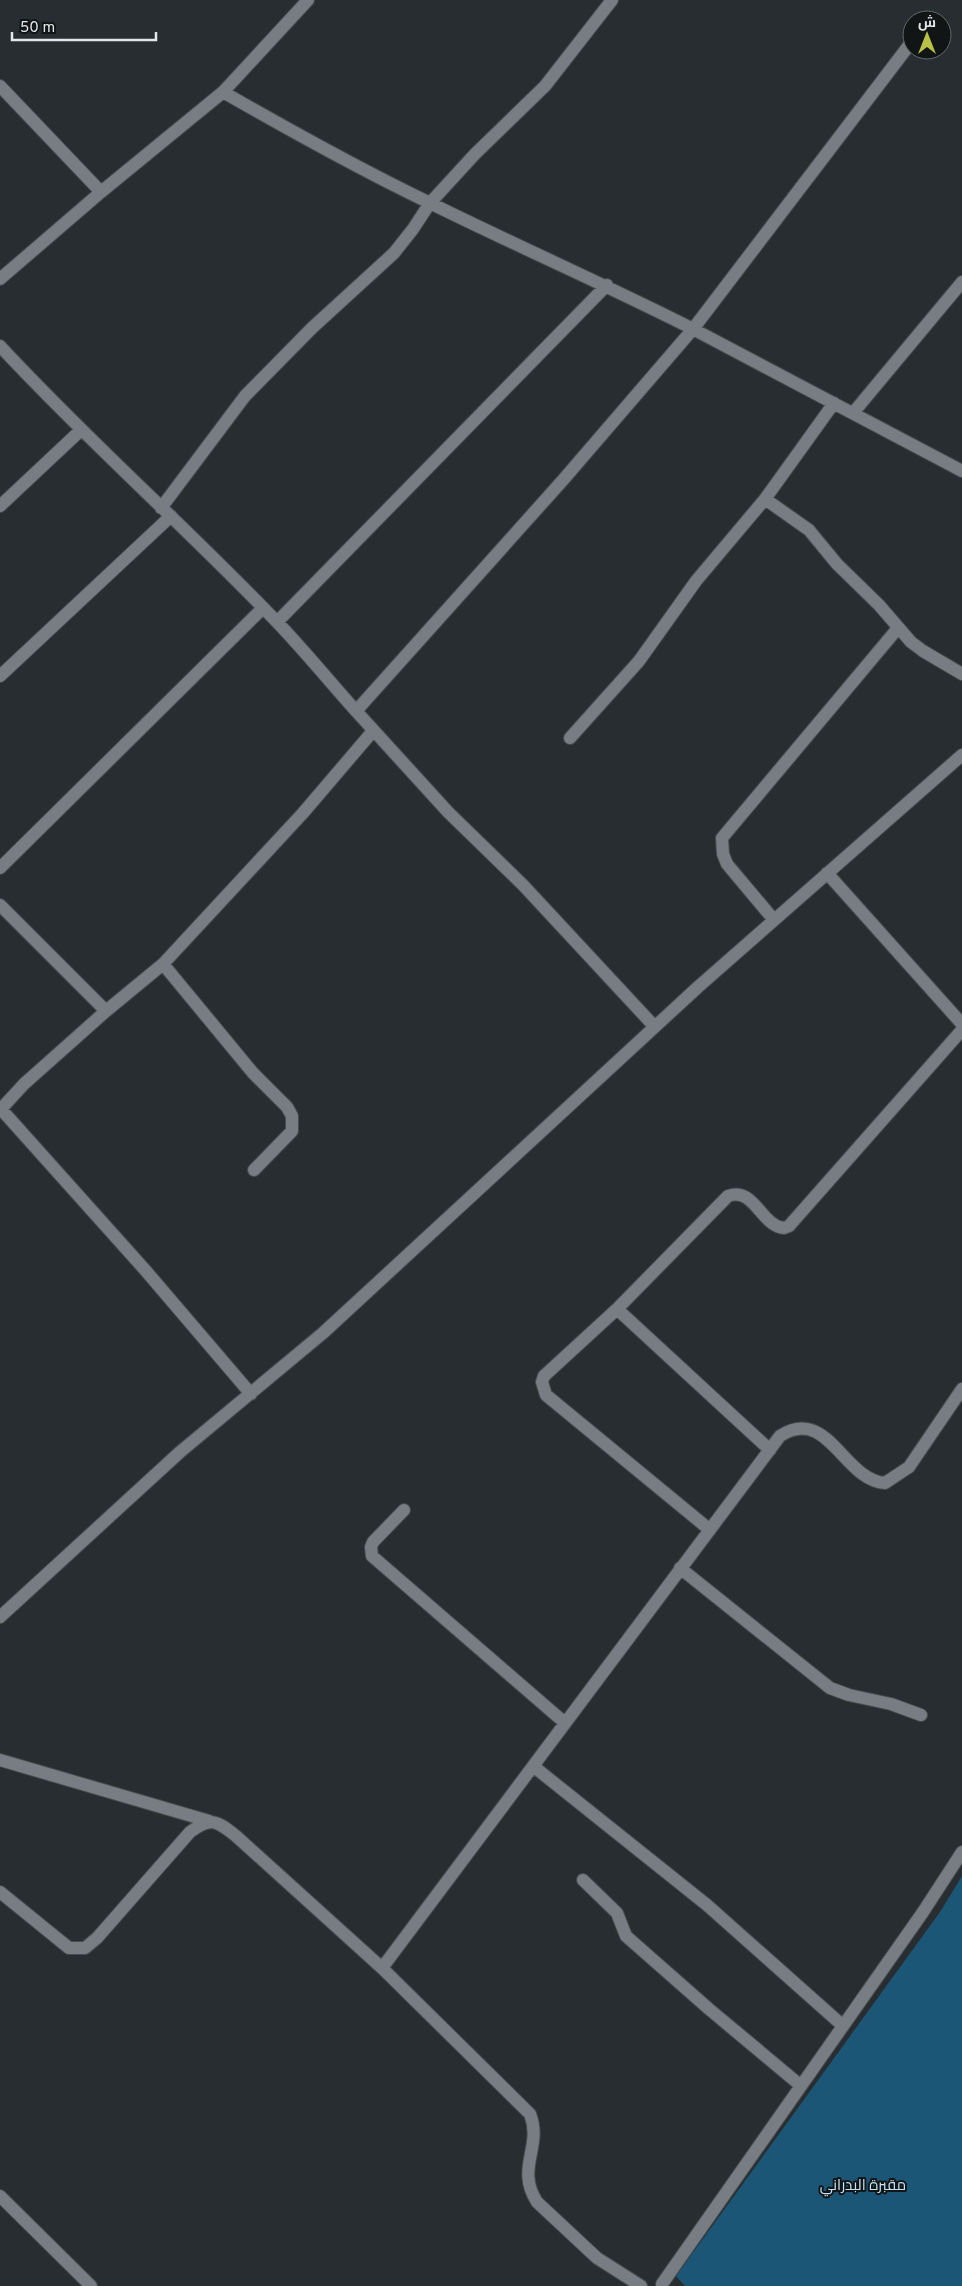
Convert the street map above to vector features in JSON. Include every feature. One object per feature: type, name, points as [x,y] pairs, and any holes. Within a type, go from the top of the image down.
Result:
[{"type":"street","points":[[0,278],[223,92],[308,0]]},
{"type":"street","points":[[0,676],[166,512],[245,396],[312,328],[394,253],[430,203],[475,154],[545,86],[612,0]]},
{"type":"street","points":[[356,711],[563,480],[693,329],[902,55]]},
{"type":"street","points":[[0,86],[101,192]]},
{"type":"street","points":[[223,92],[322,149],[430,203],[607,285],[962,471]]},
{"type":"street","points":[[853,413],[962,282]]},
{"type":"street","points":[[277,622],[607,285]]},
{"type":"street","points":[[0,346],[81,430],[277,622],[373,731],[448,812],[522,885],[654,1026]]},
{"type":"street","points":[[570,738],[638,661],[696,582],[764,499],[834,403]]},
{"type":"street","points":[[0,506],[81,430]]},
{"type":"street","points":[[764,499],[809,530],[898,628],[923,651],[962,674]]},
{"type":"street","points":[[0,868],[263,608]]},
{"type":"street","points":[[774,920],[727,864],[722,854],[722,838],[898,628]]},
{"type":"street","points":[[251,1394],[146,1271],[1,1110],[24,1084],[106,1011],[163,964],[303,813],[373,731]]},
{"type":"street","points":[[0,1617],[180,1452],[323,1333],[654,1026],[962,755]]},
{"type":"street","points":[[827,874],[962,1024]]},
{"type":"street","points":[[0,905],[106,1011]]},
{"type":"street","points":[[163,964],[253,1073],[287,1107],[292,1116],[292,1130],[254,1170]]},
{"type":"street","points":[[710,1530],[546,1395],[542,1389],[544,1376],[616,1309],[728,1196],[735,1194],[743,1195],[776,1226],[784,1228],[789,1226],[962,1030]]},
{"type":"street","points":[[616,1309],[770,1450]]},
{"type":"street","points":[[382,1968],[780,1436],[792,1428],[806,1427],[821,1434],[868,1479],[885,1483],[909,1467],[962,1390]]},
{"type":"street","points":[[404,1510],[373,1542],[371,1547],[372,1556],[564,1723]]},
{"type":"street","points":[[680,1568],[830,1688],[848,1695],[891,1704],[921,1715]]},
{"type":"street","points":[[0,1760],[218,1823],[236,1836],[382,1968],[530,2114],[535,2125],[535,2138],[527,2169],[531,2194],[537,2202],[597,2258],[642,2286]]},
{"type":"street","points":[[533,1766],[706,1905],[842,2025]]},
{"type":"street","points":[[0,1892],[69,1948],[84,1948],[97,1938],[190,1832],[200,1824],[209,1821]]},
{"type":"street","points":[[661,2285],[962,1852]]},
{"type":"street","points":[[584,1880],[616,1912],[626,1936],[800,2085]]},
{"type":"street","points":[[0,2196],[90,2286]]},
{"type":"green space","name":"مقبرة البدراني","points":[[962,1876],[962,2286],[685,2286],[676,2276],[940,1912]]}]
